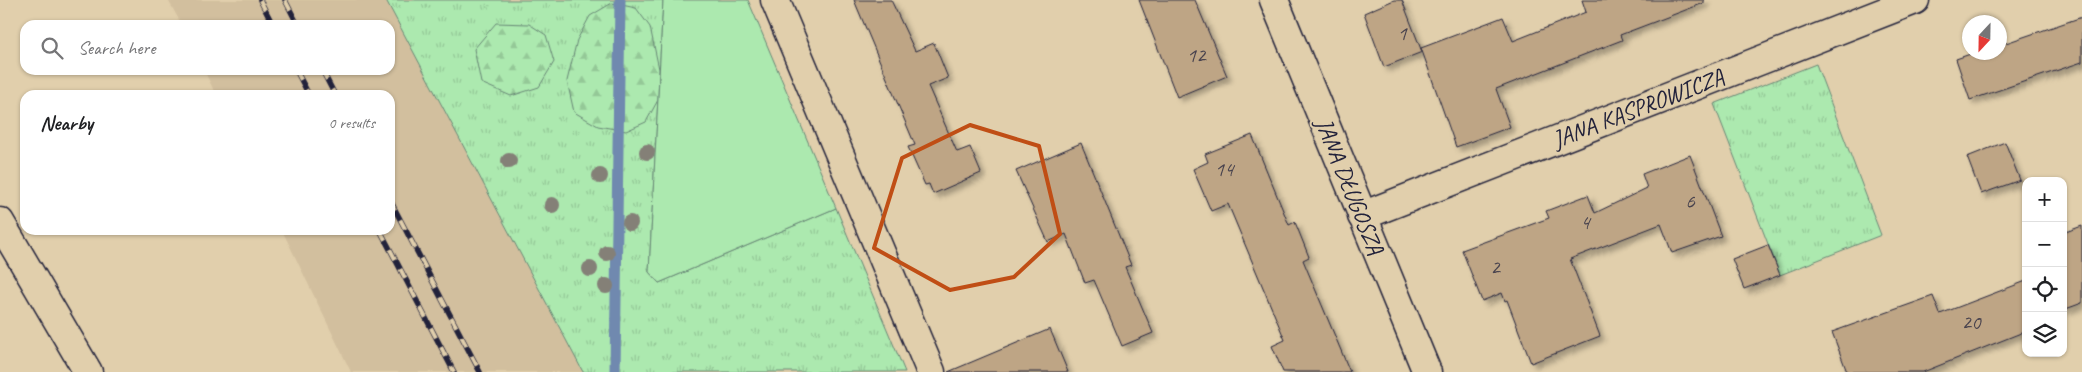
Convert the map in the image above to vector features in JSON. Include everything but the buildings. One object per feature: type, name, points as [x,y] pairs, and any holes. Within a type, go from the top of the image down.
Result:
[{"type":"street","points":[[775,0],[931,372]]},
{"type":"street","name":"JANA DŁUGOSZA","points":[[1274,0],[1427,372]]},
{"type":"street","name":"JANA KASPROWICZA","points":[[1362,216],[1915,0]]},
{"type":"street","points":[[0,222],[88,372]]},
{"type":"highlighted area","points":[[970,125],[1039,146],[1060,234],[1014,277],[950,290],[874,248],[902,158]]},
{"type":"shaded area","points":[[168,0],[386,0],[583,372],[351,372],[284,235],[395,235],[395,90],[214,90],[206,75],[395,75],[395,20],[179,20]]},
{"type":"green space","points":[[386,0],[663,0],[649,272],[659,283],[836,208],[905,372],[583,372]]},
{"type":"green space","points":[[663,0],[748,0],[836,208],[659,283],[649,272]]},
{"type":"green space","points":[[612,3],[636,8],[650,27],[659,69],[658,100],[646,122],[626,131],[598,126],[574,112],[567,81],[577,40],[590,16]]},
{"type":"green space","points":[[496,23],[529,24],[546,35],[554,62],[539,87],[511,96],[481,83],[474,49]]},
{"type":"green space","points":[[1816,64],[1881,235],[1780,275],[1714,104]]},
{"type":"waterway","points":[[615,372],[620,0]]},
{"type":"railway","points":[[260,0],[270,20]]},
{"type":"railway","points":[[285,0],[295,20]]},
{"type":"railway","points":[[299,75],[306,90]]},
{"type":"railway","points":[[325,75],[332,90]]},
{"type":"railway","points":[[395,210],[480,372]]},
{"type":"railway","points":[[383,235],[454,372]]}]
